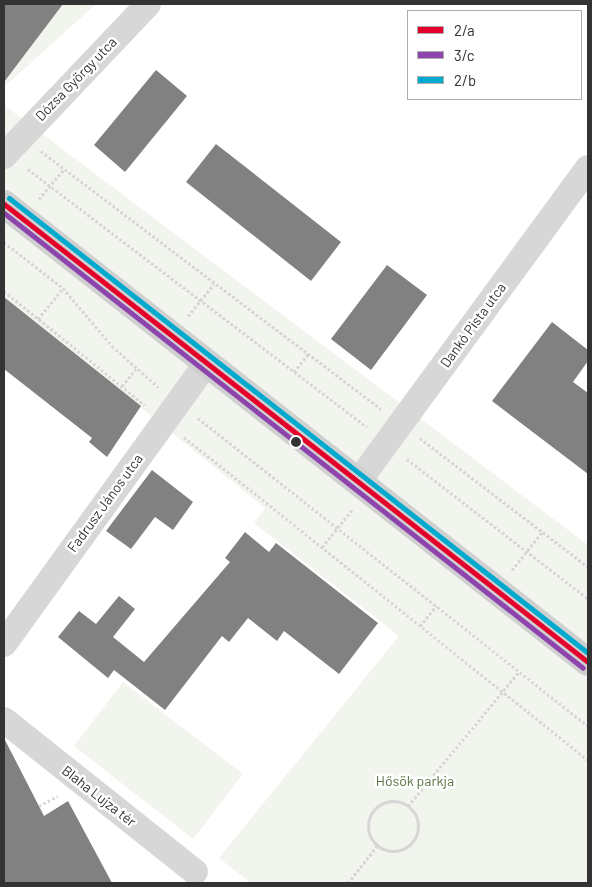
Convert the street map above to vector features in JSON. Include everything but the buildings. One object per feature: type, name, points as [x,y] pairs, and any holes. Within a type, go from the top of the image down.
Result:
[{"type":"street","name":"Dózsa György utca","points":[[4,156],[21,135],[148,4]]},
{"type":"street","name":"Dankó Pista utca","points":[[358,482],[588,168]]},
{"type":"street","points":[[4,204],[588,662]]},
{"type":"street","name":"Fadrusz János utca","points":[[4,644],[207,363]]},
{"type":"street","name":"Blaha Lujza tér","points":[[4,720],[201,880]]},
{"type":"path","points":[[21,135],[308,354],[527,551],[588,599]]},
{"type":"path","points":[[51,184],[294,372],[394,433],[543,531],[588,567]]},
{"type":"path","points":[[4,242],[63,288],[136,369],[171,412],[420,626],[588,760]]},
{"type":"path","points":[[200,301],[214,284]]},
{"type":"path","points":[[38,319],[63,288]]},
{"type":"path","points":[[4,291],[122,386],[171,412],[436,606],[588,726]]},
{"type":"path","points":[[294,372],[308,354]]},
{"type":"path","points":[[122,386],[136,369]]},
{"type":"path","points":[[496,590],[543,531]]},
{"type":"path","points":[[420,626],[436,606]]},
{"type":"path","points":[[408,806],[520,672]]},
{"type":"path","points":[[385,801],[408,806],[418,820],[410,844],[394,851],[378,846],[368,833],[372,810],[385,801]]},
{"type":"path","points":[[348,883],[378,846]]},
{"type":"green space","points":[[4,4],[96,4],[4,87]]},
{"type":"green space","name":"Hősök parkja","points":[[4,105],[588,545],[588,883],[251,883],[219,858],[399,636],[254,523],[265,508],[4,297]]},
{"type":"green space","points":[[123,682],[243,774],[193,839],[74,746]]},
{"type":"transit line","name":"2/b","points":[[9,198],[588,653]]},
{"type":"transit line","name":"2/a","points":[[4,204],[588,662]]},
{"type":"transit line","name":"3/c","points":[[4,213],[583,668]]}]
